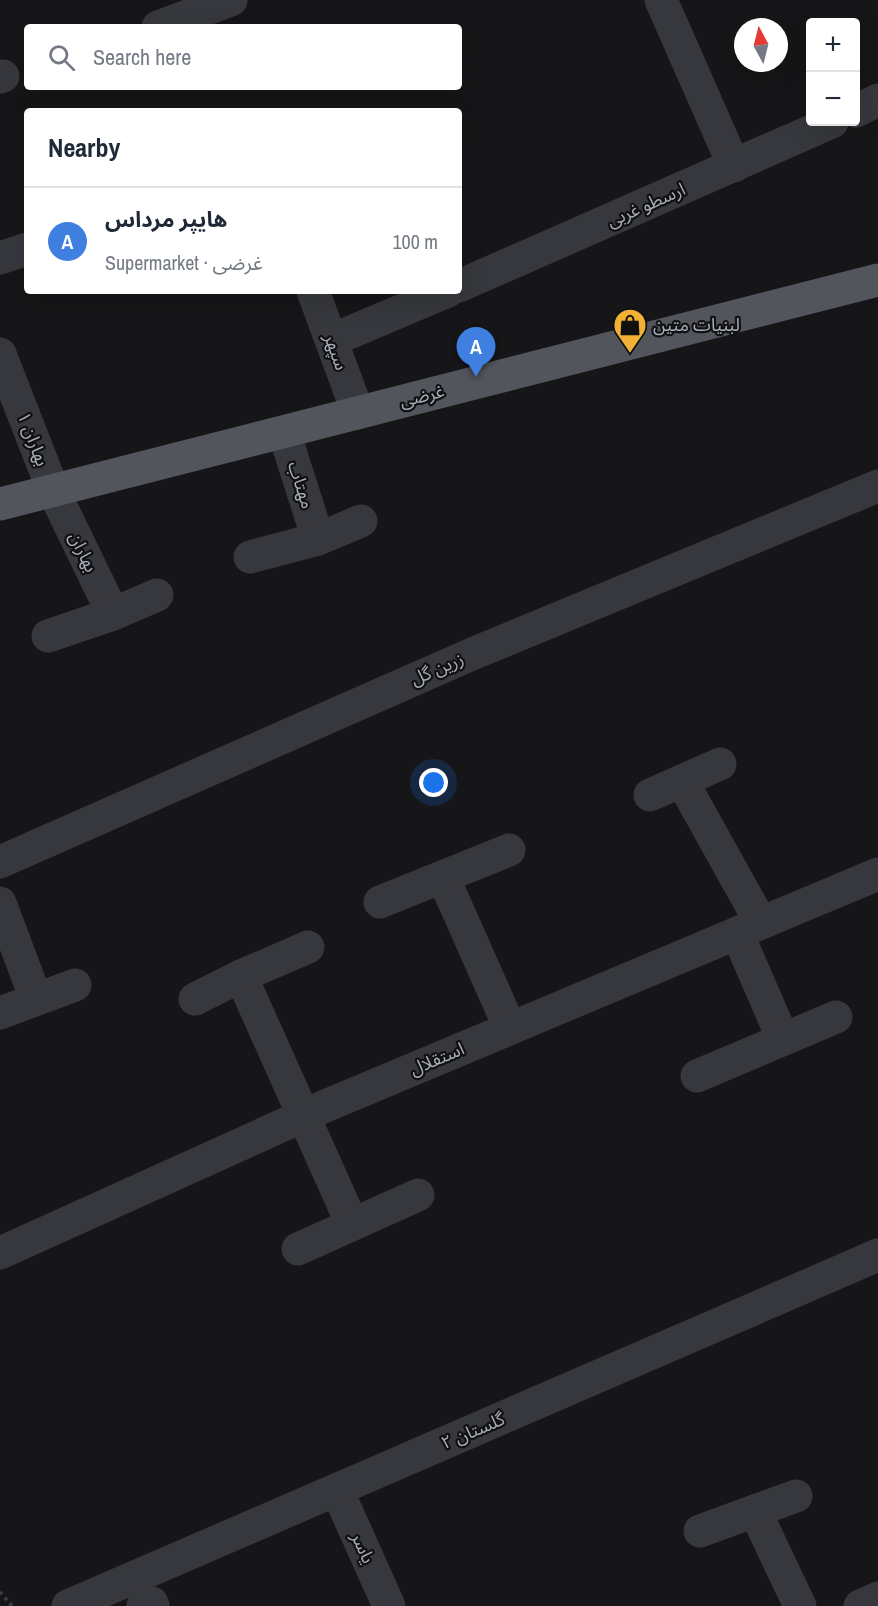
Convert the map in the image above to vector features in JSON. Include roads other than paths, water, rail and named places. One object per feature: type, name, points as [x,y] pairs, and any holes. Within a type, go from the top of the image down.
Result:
[{"type":"main road","name":"غرضی","points":[[0,504],[878,280]]},
{"type":"street","points":[[661,0],[734,166]]},
{"type":"street","points":[[166,24],[222,2]]},
{"type":"street","points":[[860,109],[878,100]]},
{"type":"street","name":"ارسطو غربی","points":[[462,285],[823,126]]},
{"type":"street","points":[[0,258],[24,250]]},
{"type":"street","name":"سپهر","points":[[314,294],[358,412]]},
{"type":"street","points":[[332,340],[441,294]]},
{"type":"street","name":"بهاران ۱","points":[[0,354],[53,490]]},
{"type":"street","name":"مهتاب","points":[[284,432],[318,538]]},
{"type":"street","name":"زرین گل","points":[[0,862],[472,654],[878,486]]},
{"type":"street","name":"بهاران","points":[[53,490],[113,614]]},
{"type":"street","points":[[250,557],[318,538],[362,521]]},
{"type":"street","points":[[48,636],[113,614],[157,595]]},
{"type":"street","points":[[650,795],[720,764]]},
{"type":"street","points":[[681,781],[749,928],[783,1039]]},
{"type":"street","points":[[380,902],[509,850]]},
{"type":"street","name":"استقلال","points":[[0,1253],[303,1116],[878,874]]},
{"type":"street","points":[[443,877],[510,1028]]},
{"type":"street","points":[[0,903],[36,999]]},
{"type":"street","points":[[195,999],[308,947]]},
{"type":"street","points":[[241,976],[352,1224]]},
{"type":"street","points":[[0,1013],[75,985]]},
{"type":"street","points":[[697,1076],[836,1017]]},
{"type":"street","points":[[298,1249],[418,1195]]},
{"type":"street","name":"گلستان ۲","points":[[68,1606],[878,1255]]},
{"type":"street","name":"یاسر","points":[[337,1490],[389,1606]]},
{"type":"street","points":[[700,1532],[796,1496]]},
{"type":"street","points":[[755,1511],[800,1606]]},
{"type":"street","points":[[860,1606],[878,1598]]},
{"type":"street","points":[[143,1606],[152,1603],[153,1606]]},
{"type":"place","name":"لبنیات متین","points":[[630,354]]},
{"type":"place","name":"هایپر مرداس","points":[[476,377]]}]
